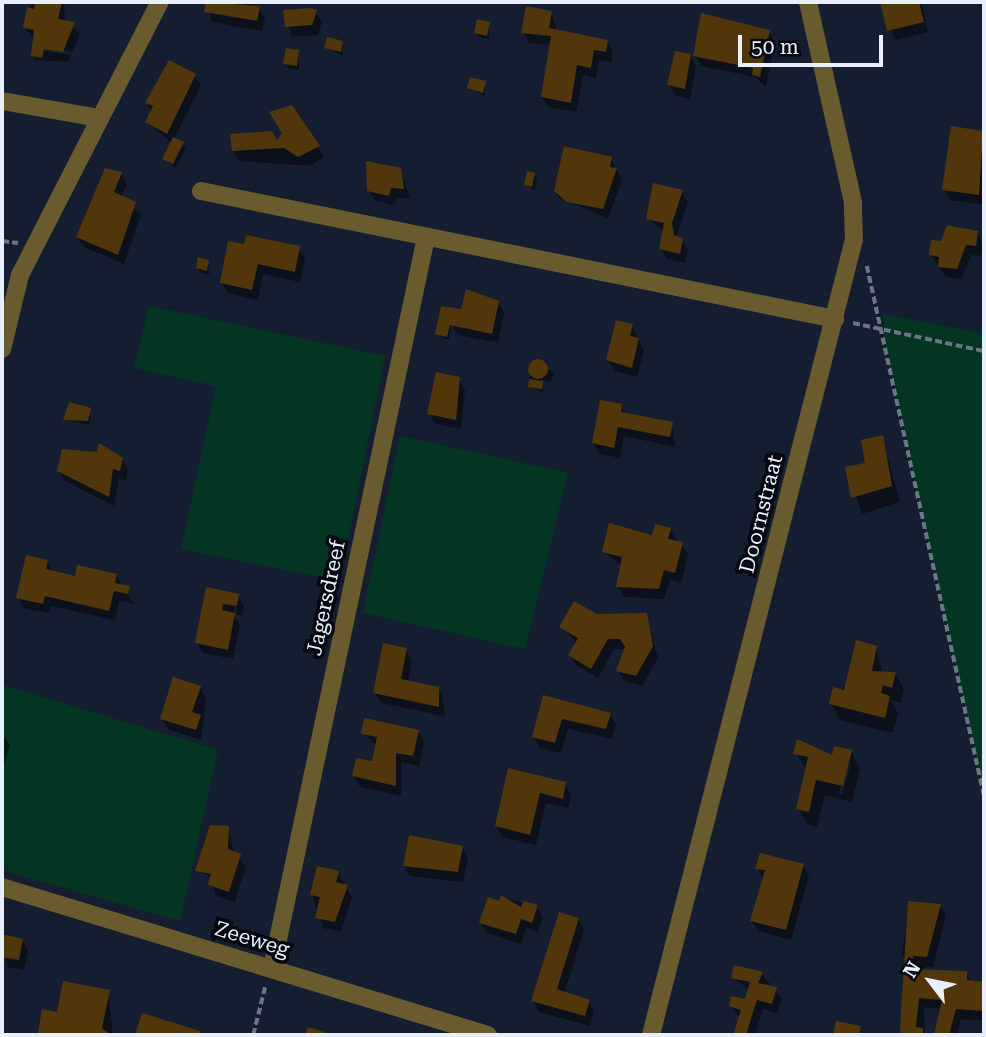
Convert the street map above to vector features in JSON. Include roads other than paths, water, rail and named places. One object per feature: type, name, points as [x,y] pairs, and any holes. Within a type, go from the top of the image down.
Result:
[{"type":"street","points":[[2,349],[20,275],[160,2]]},
{"type":"street","name":"Doornstraat","points":[[651,1035],[835,319],[855,216],[808,2]]},
{"type":"street","points":[[2,102],[99,118]]},
{"type":"street","points":[[201,191],[835,319]]},
{"type":"street","name":"Jagersdreef","points":[[272,968],[426,237]]},
{"type":"street","name":"Zeeweg","points":[[2,887],[488,1035]]}]
